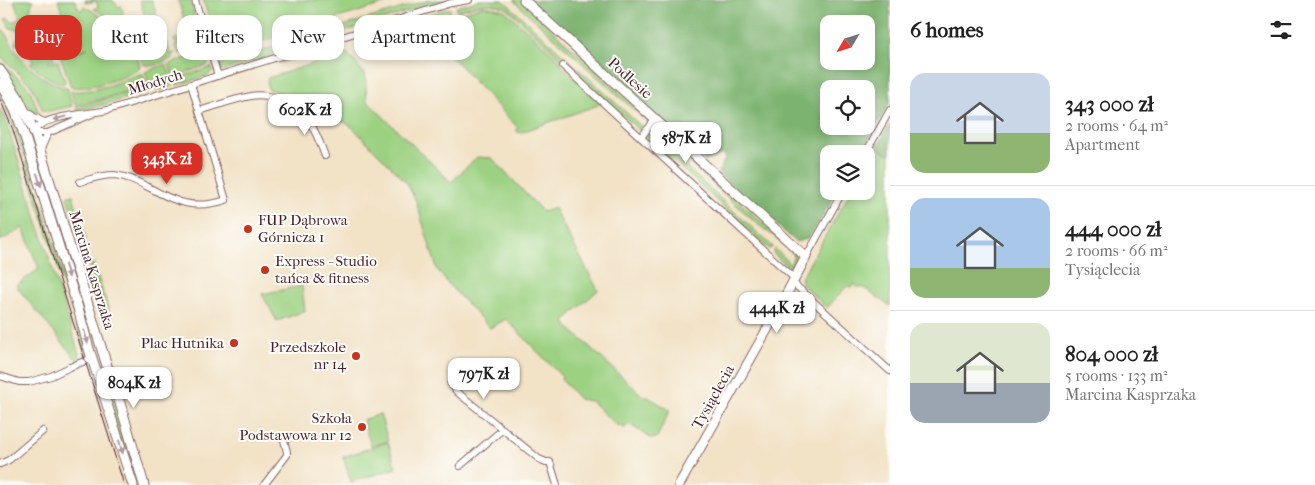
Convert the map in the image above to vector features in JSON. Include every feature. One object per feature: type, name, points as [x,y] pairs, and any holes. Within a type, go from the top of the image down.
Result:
[{"type":"street","points":[[194,0],[218,76]]},
{"type":"street","name":"Młodych","points":[[24,134],[34,130],[44,122],[110,109],[454,2],[469,0]]},
{"type":"street","name":"Podlesie","points":[[524,0],[806,257]]},
{"type":"street","points":[[563,66],[890,372]]},
{"type":"street","name":"Marcina Kasprzaka","points":[[0,70],[18,97],[34,130],[144,485]]},
{"type":"street","name":"Marcina Kasprzaka","points":[[0,84],[15,110],[24,134],[133,485]]},
{"type":"street","points":[[80,182],[113,175],[131,179],[172,199],[191,205],[212,204],[226,200],[191,84]]},
{"type":"street","points":[[199,111],[252,96],[263,95],[282,99],[299,108],[306,116],[325,156]]},
{"type":"street","points":[[25,110],[44,122]]},
{"type":"street","points":[[870,145],[890,110]]},
{"type":"street","name":"Młodych","points":[[48,133],[95,112]]},
{"type":"street","points":[[641,137],[655,120]]},
{"type":"street","points":[[34,130],[40,133],[48,133],[40,150]]},
{"type":"street","name":"Tysiąclecia","points":[[679,485],[839,200]]},
{"type":"street","points":[[0,376],[20,382],[29,382],[51,376],[103,353]]},
{"type":"street","points":[[451,383],[457,392],[539,459],[550,462],[557,485]]},
{"type":"street","points":[[460,466],[503,429]]},
{"type":"street","points":[[1,462],[9,460],[43,431]]},
{"type":"street","points":[[264,485],[287,455],[284,440]]},
{"type":"green space","points":[[14,0],[33,0],[30,11],[33,13],[32,15],[19,15]]},
{"type":"green space","points":[[58,0],[75,0],[81,11],[84,6],[98,15],[92,15],[92,60],[138,60],[140,65],[138,70],[105,83],[78,88],[71,87],[62,60],[82,60],[82,50],[88,48],[82,50],[82,15],[63,15]]},
{"type":"green space","points":[[85,0],[113,0],[118,8],[121,5],[124,15],[104,15],[94,9],[98,7],[96,1],[86,3]]},
{"type":"green space","points":[[140,0],[152,0],[156,15],[144,15]]},
{"type":"green space","points":[[178,0],[190,0],[194,15],[183,15]]},
{"type":"green space","points":[[203,0],[397,0],[344,16],[272,15],[272,38],[262,41],[262,15],[208,15]]},
{"type":"green space","points":[[429,0],[446,0],[398,15],[380,15]]},
{"type":"green space","points":[[480,0],[503,0],[642,127],[642,131],[508,9],[488,4],[457,11],[456,7]]},
{"type":"green space","points":[[513,0],[520,0],[649,119],[650,122],[647,122]]},
{"type":"green space","points":[[529,0],[890,0],[890,102],[875,128],[875,80],[820,80],[820,135],[871,135],[865,145],[820,145],[820,200],[832,200],[807,239],[796,242],[718,173],[726,157],[722,154],[705,161]]},
{"type":"green space","points":[[484,6],[505,10],[559,59],[562,66],[600,102],[598,105],[519,133],[516,130],[518,128],[455,60],[474,60],[474,15],[454,15]]},
{"type":"green space","points":[[450,8],[450,13],[427,15]]},
{"type":"green space","points":[[9,18],[11,22],[15,21],[15,29],[10,28],[5,19]]},
{"type":"green space","points":[[354,23],[354,28],[344,32],[344,26]]},
{"type":"green space","points":[[0,29],[5,31],[15,49],[15,60],[23,60],[47,80],[68,89],[72,106],[43,111],[32,86],[0,56]]},
{"type":"green space","points":[[167,42],[171,55],[174,52],[174,56],[171,59],[161,63],[150,66],[143,64],[142,60],[167,60]]},
{"type":"green space","points":[[272,47],[272,54],[262,59],[262,51]]},
{"type":"green space","points":[[347,53],[365,74],[367,101],[451,182],[477,157],[492,158],[543,212],[554,208],[598,290],[565,320],[567,326],[644,397],[648,397],[670,410],[657,437],[652,439],[629,424],[625,428],[615,424],[591,401],[579,399],[561,379],[562,377],[506,319],[490,328],[448,284],[437,269],[416,201],[407,183],[352,127],[312,106],[297,103],[289,98],[290,95],[268,89],[268,78],[325,60],[344,60],[344,54]]},
{"type":"green space","points":[[32,60],[54,60],[49,61],[50,63],[58,61],[65,82],[63,84],[37,70],[30,63],[34,62]]},
{"type":"green space","points":[[180,60],[208,60],[209,63],[208,65],[173,77],[169,64]]},
{"type":"green space","points":[[244,60],[245,64],[220,70],[218,66],[225,62]]},
{"type":"green space","points":[[247,60],[258,60],[248,63]]},
{"type":"green space","points":[[0,61],[30,89],[40,116],[29,109],[19,91],[0,66]]},
{"type":"green space","points":[[166,64],[171,78],[149,84],[145,72]]},
{"type":"green space","points":[[212,67],[212,72],[207,76],[177,85],[175,79]]},
{"type":"green space","points":[[142,73],[147,85],[75,105],[71,91],[98,88]]},
{"type":"green space","points":[[171,80],[173,86],[161,90],[156,89],[77,111],[76,107]]},
{"type":"green space","points":[[0,89],[11,109],[27,154],[24,155],[25,158],[12,121],[0,95]]},
{"type":"green space","points":[[0,108],[7,124],[81,360],[76,359],[16,286],[39,269],[23,228],[0,241]]},
{"type":"green space","points":[[890,124],[890,155],[877,147]]},
{"type":"green space","points":[[654,125],[780,239],[756,223],[653,129]]},
{"type":"green space","points":[[647,133],[773,247],[769,249],[645,135]]},
{"type":"green space","points":[[877,147],[890,155],[890,306],[861,286],[859,288],[854,284],[851,288],[848,285],[827,308],[803,285],[801,278],[846,200],[875,200],[875,150]]},
{"type":"green space","points":[[34,155],[36,159],[39,158],[98,351],[95,350]]},
{"type":"green space","points":[[28,161],[89,356],[86,357],[25,162]]},
{"type":"green space","points":[[73,195],[86,239],[82,240],[67,198]]},
{"type":"green space","points":[[781,242],[790,248],[795,255],[796,263],[789,270],[773,253],[775,249],[790,265],[794,255]]},
{"type":"green space","points":[[94,264],[103,293],[98,295],[89,266]]},
{"type":"green space","points":[[302,286],[305,311],[277,321],[262,294]]},
{"type":"green space","points":[[104,295],[113,324],[108,326],[98,297]]},
{"type":"green space","points":[[118,400],[141,485],[137,485],[108,403]]},
{"type":"green space","points":[[380,414],[388,441],[371,446],[363,420]]},
{"type":"green space","points":[[388,442],[396,468],[351,482],[343,457]]},
{"type":"tram line","points":[[0,99],[13,130],[124,485]]},
{"type":"place","name":"FUP Dąbrowa Górnicza 1","points":[[248,229]]},
{"type":"place","name":"Express - Studio tańca & fitness","points":[[265,270]]},
{"type":"place","name":"Plac Hutnika","points":[[234,343]]},
{"type":"place","name":"Przedszkole nr 14","points":[[356,356]]},
{"type":"place","name":"Szkoła Podstawowa nr 12","points":[[362,427]]}]
